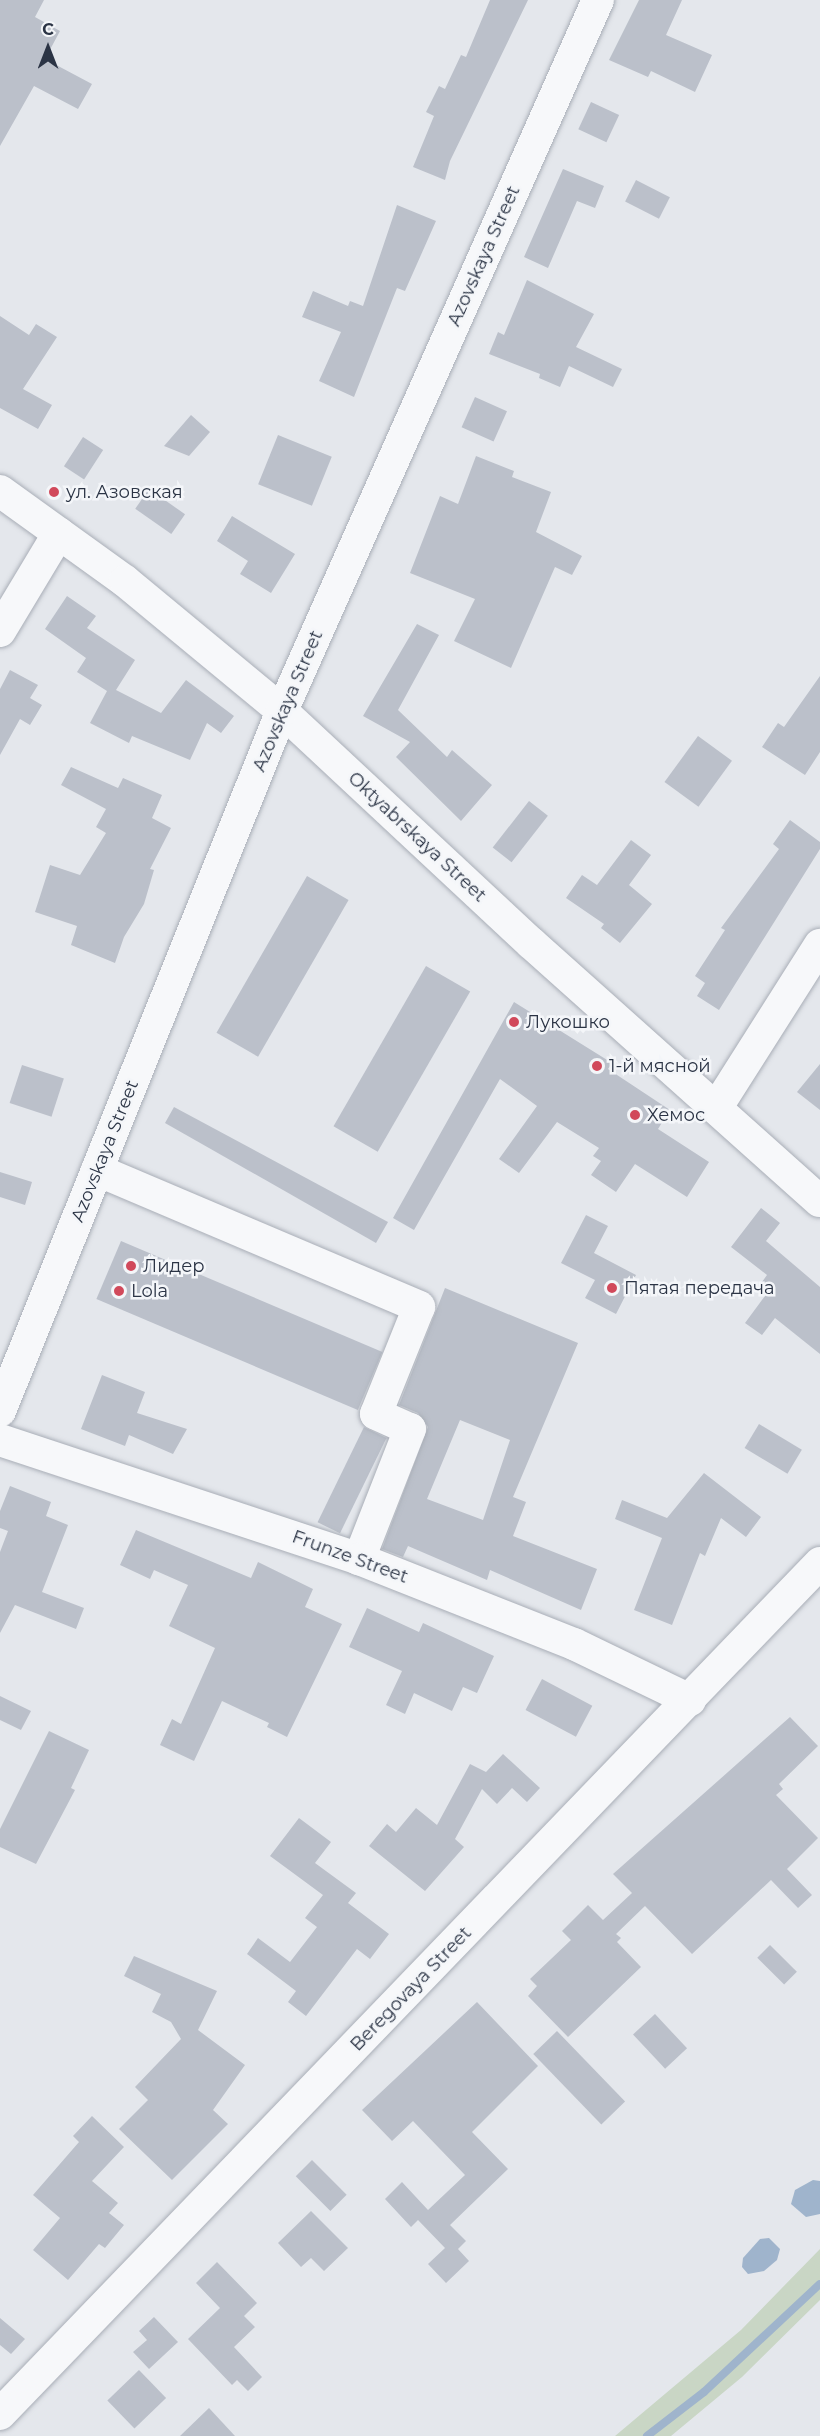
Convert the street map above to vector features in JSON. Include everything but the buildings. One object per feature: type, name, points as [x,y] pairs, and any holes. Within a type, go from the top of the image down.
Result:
[{"type":"street","name":"Azovskaya Street","points":[[0,1412],[282,711],[598,0]]},
{"type":"street","name":"Oktyabrskaya Street","points":[[0,491],[59,533],[282,711],[531,943],[820,1201]]},
{"type":"street","points":[[0,631],[59,533]]},
{"type":"street","points":[[717,1107],[820,945]]},
{"type":"street","points":[[97,1170],[418,1307],[376,1414],[410,1429],[359,1559]]},
{"type":"street","name":"Frunze Street","points":[[0,1440],[359,1559],[574,1644],[690,1700]]},
{"type":"street","name":"Beregovaya Street","points":[[0,2414],[820,1563]]},
{"type":"green space","points":[[820,2249],[820,2300],[742,2377],[671,2436],[615,2436],[741,2330]]},
{"type":"water","points":[[813,2180],[820,2181],[820,2214],[806,2217],[791,2204],[795,2190]]},
{"type":"water","points":[[769,2238],[780,2249],[777,2260],[764,2271],[748,2274],[742,2267],[743,2258],[760,2239]]},
{"type":"waterway","points":[[647,2436],[704,2392],[820,2284]]},
{"type":"place","name":"ул. Азовская","points":[[54,492]]},
{"type":"place","name":"Лукошко","points":[[514,1022]]},
{"type":"place","name":"1-й мясной","points":[[597,1066]]},
{"type":"place","name":"Хемос","points":[[635,1115]]},
{"type":"place","name":"Лидер","points":[[131,1266]]},
{"type":"place","name":"Пятая передача","points":[[612,1288]]},
{"type":"place","name":"Lola","points":[[119,1291]]}]
